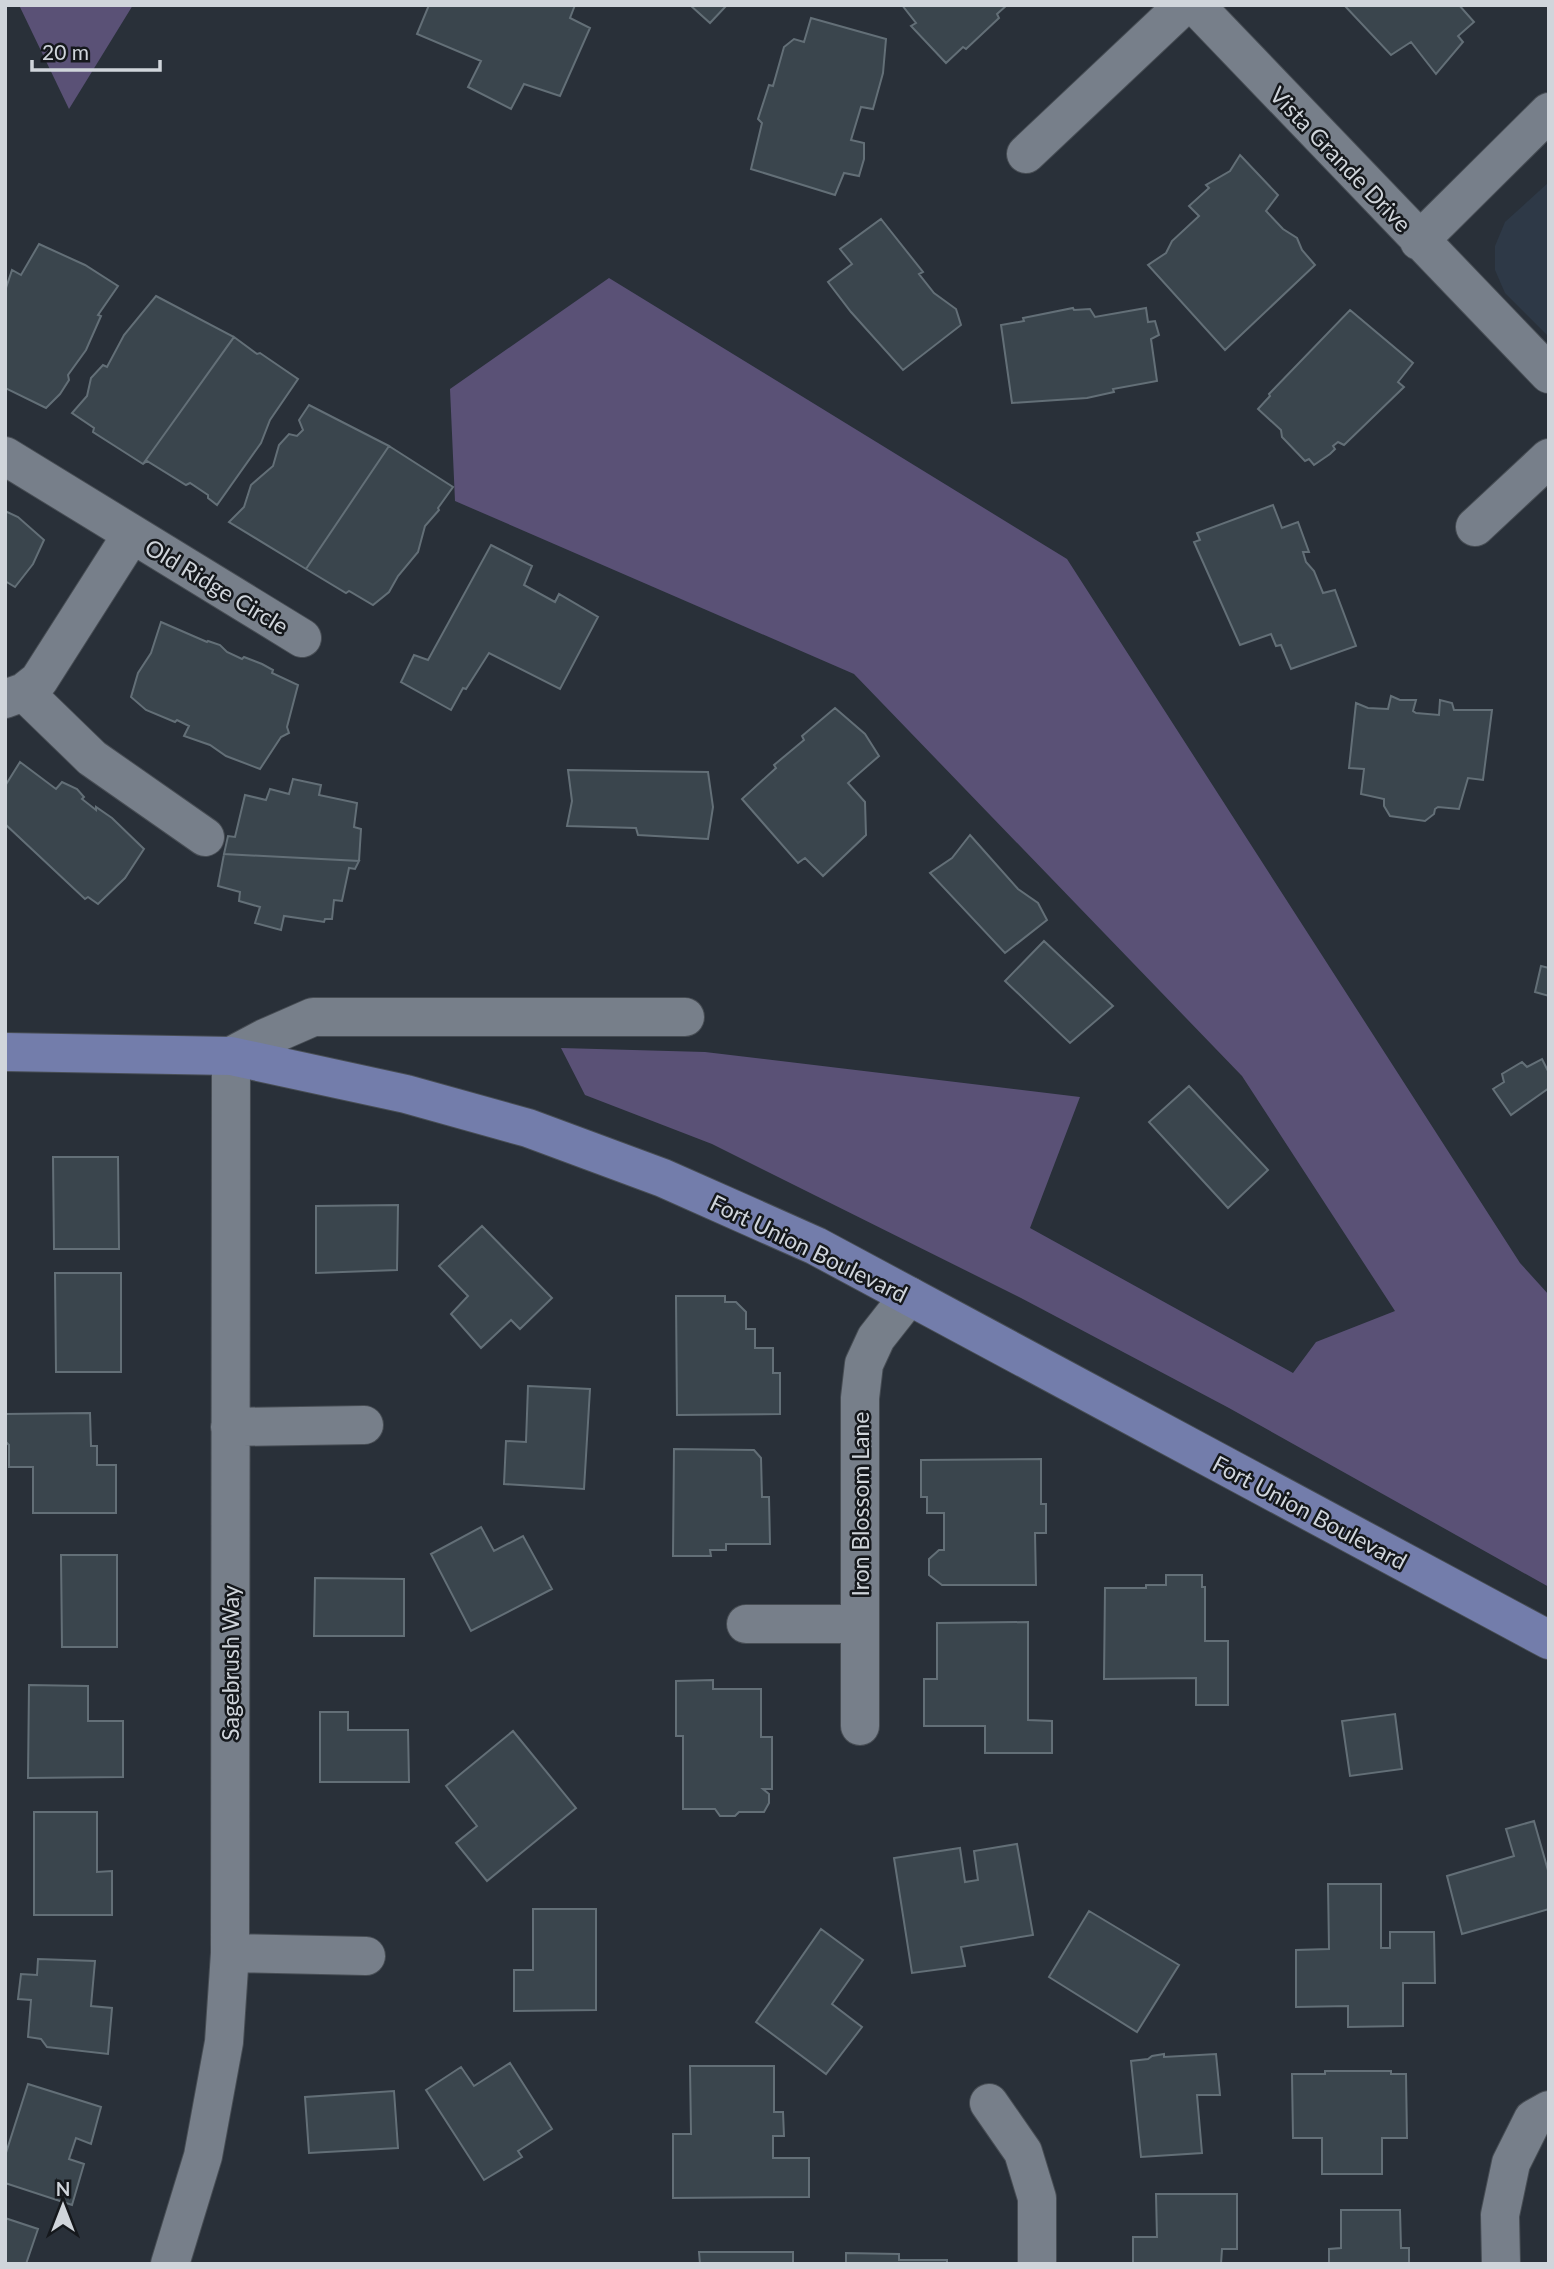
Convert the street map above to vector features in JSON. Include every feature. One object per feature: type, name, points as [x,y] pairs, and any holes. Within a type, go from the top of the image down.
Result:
[{"type":"main road","name":"Fort Union Boulevard","points":[[5,1052],[231,1056],[406,1094],[528,1128],[676,1183],[816,1246],[1549,1640]]},
{"type":"street","points":[[1026,155],[1184,5]]},
{"type":"street","name":"Vista Grande Drive","points":[[1195,5],[1419,241],[1549,112]]},
{"type":"street","points":[[1419,241],[1549,374]]},
{"type":"street","name":"Old Ridge Circle","points":[[5,456],[302,638]]},
{"type":"street","points":[[1475,527],[1549,458]]},
{"type":"street","name":"Old Ridge Circle","points":[[15,696],[39,680],[50,665],[132,534]]},
{"type":"street","points":[[15,696],[92,758],[205,837]]},
{"type":"street","points":[[231,1056],[313,1017],[685,1017]]},
{"type":"street","name":"Sagebrush Way","points":[[170,2264],[203,2156],[224,2042],[230,1953],[231,1056]]},
{"type":"street","name":"Iron Blossom Lane","points":[[860,1726],[860,1398],[864,1364],[876,1338],[909,1296]]},
{"type":"street","points":[[230,1427],[364,1425]]},
{"type":"street","points":[[746,1624],[860,1624]]},
{"type":"street","points":[[230,1953],[366,1956]]},
{"type":"street","points":[[989,2103],[1023,2152],[1037,2198],[1037,2264]]},
{"type":"street","points":[[1501,2264],[1500,2215],[1511,2163],[1533,2119],[1549,2110]]},
{"type":"shaded area","points":[[19,5],[133,5],[69,109]]},
{"type":"shaded area","points":[[1549,182],[1549,337],[1505,293],[1495,270],[1495,246],[1505,222]]},
{"type":"shaded area","points":[[609,278],[1067,559],[1520,1263],[1549,1295],[1549,1587],[1229,1408],[1021,1298],[712,1144],[585,1095],[561,1048],[705,1052],[1080,1097],[1030,1228],[1293,1373],[1316,1342],[1395,1311],[1242,1076],[854,674],[455,501],[450,389]]},
{"type":"building","points":[[429,5],[575,5],[570,18],[590,28],[560,96],[524,84],[511,109],[468,87],[481,61],[417,34]]},
{"type":"building","points":[[690,5],[727,5],[710,23]]},
{"type":"building","points":[[902,5],[1007,5],[997,14],[999,18],[966,49],[963,47],[946,63],[911,26],[916,23]]},
{"type":"building","points":[[1344,5],[1459,5],[1474,22],[1458,36],[1463,42],[1436,74],[1411,42],[1391,55]]},
{"type":"building","points":[[811,18],[886,39],[883,73],[873,109],[861,107],[851,140],[864,143],[864,159],[859,176],[844,173],[835,195],[751,169],[762,123],[758,119],[769,85],[773,86],[784,47],[794,39],[804,42]]},
{"type":"building","points":[[1240,155],[1278,195],[1266,211],[1283,229],[1297,238],[1302,250],[1315,265],[1225,350],[1148,265],[1166,253],[1172,241],[1199,216],[1189,206],[1209,188],[1206,185],[1230,171]]},
{"type":"building","points":[[881,219],[923,272],[919,274],[934,293],[956,309],[961,325],[903,370],[828,282],[852,264],[840,249]]},
{"type":"building","points":[[39,244],[85,265],[118,286],[98,315],[101,316],[86,350],[68,375],[69,380],[46,408],[5,388],[5,291],[12,270],[21,275]]},
{"type":"building","points":[[156,296],[234,337],[143,464],[93,432],[94,428],[72,413],[87,396],[91,378],[103,365],[107,367],[124,335]]},
{"type":"building","points":[[1073,308],[1090,309],[1095,317],[1146,308],[1148,322],[1155,321],[1159,335],[1151,339],[1157,381],[1113,389],[1114,392],[1087,398],[1012,403],[1001,325]]},
{"type":"building","points":[[1350,310],[1413,363],[1398,382],[1404,387],[1344,445],[1338,442],[1330,454],[1314,465],[1309,459],[1305,461],[1282,437],[1281,430],[1258,409],[1269,394]]},
{"type":"building","points":[[234,337],[298,379],[270,420],[261,443],[217,505],[190,483],[186,485],[147,461],[143,464]]},
{"type":"building","points":[[309,405],[389,446],[306,569],[229,522],[244,507],[251,485],[273,466],[279,445],[289,434],[297,436],[303,430],[299,420]]},
{"type":"building","points":[[389,446],[453,487],[425,526],[418,552],[398,576],[389,592],[373,605],[349,591],[346,593],[306,569]]},
{"type":"building","points":[[1273,505],[1282,528],[1298,522],[1309,552],[1303,552],[1306,562],[1314,571],[1323,593],[1335,590],[1356,646],[1291,669],[1281,645],[1276,646],[1271,634],[1240,645],[1194,542],[1200,540],[1197,533]]},
{"type":"building","points":[[5,511],[18,517],[44,540],[33,564],[15,587],[5,581]]},
{"type":"building","points":[[491,545],[532,566],[524,585],[555,602],[559,594],[598,617],[560,689],[489,653],[466,689],[463,688],[451,710],[401,682],[414,655],[428,660]]},
{"type":"building","points":[[161,622],[220,645],[227,652],[242,659],[244,657],[262,664],[273,670],[272,673],[298,685],[287,727],[289,733],[281,737],[260,769],[226,756],[210,745],[184,736],[189,726],[146,710],[131,697],[138,673],[151,653]]},
{"type":"building","points":[[1391,696],[1400,700],[1416,700],[1413,711],[1416,713],[1439,715],[1440,700],[1452,703],[1454,710],[1492,710],[1483,780],[1468,778],[1459,809],[1438,807],[1425,821],[1390,816],[1384,806],[1384,799],[1361,794],[1364,769],[1349,768],[1356,703],[1368,708],[1388,709]]},
{"type":"building","points":[[835,708],[865,734],[879,756],[848,783],[865,802],[866,835],[823,876],[805,858],[798,863],[742,799],[776,768],[774,765],[804,740],[802,736]]},
{"type":"building","points":[[20,762],[56,789],[62,782],[77,789],[84,797],[82,799],[112,818],[144,849],[125,878],[98,904],[88,897],[85,899],[5,824],[5,786]]},
{"type":"building","points":[[568,770],[708,772],[713,807],[708,839],[638,835],[636,828],[567,826],[572,801]]},
{"type":"building","points":[[293,779],[321,785],[319,795],[357,803],[354,827],[361,829],[359,861],[224,854],[228,836],[235,837],[245,795],[266,800],[270,789],[289,794]]},
{"type":"building","points":[[970,835],[1018,889],[1038,903],[1047,920],[1005,953],[930,873],[952,858]]},
{"type":"building","points":[[224,854],[359,861],[355,869],[349,868],[342,901],[334,900],[332,919],[325,919],[324,922],[284,916],[281,930],[255,923],[260,907],[239,901],[240,892],[218,886]]},
{"type":"building","points":[[1044,941],[1113,1006],[1070,1043],[1005,981]]},
{"type":"building","points":[[1541,966],[1549,968],[1549,996],[1535,992]]},
{"type":"building","points":[[1542,1059],[1549,1073],[1549,1088],[1511,1115],[1493,1089],[1504,1082],[1502,1074],[1522,1062],[1527,1067]]},
{"type":"building","points":[[1189,1086],[1268,1170],[1228,1208],[1149,1122]]},
{"type":"building","points":[[53,1157],[118,1157],[119,1249],[54,1249]]},
{"type":"building","points":[[398,1205],[397,1270],[316,1273],[316,1206]]},
{"type":"building","points":[[482,1226],[552,1298],[520,1329],[511,1320],[481,1348],[451,1314],[468,1296],[439,1266]]},
{"type":"building","points":[[55,1273],[121,1273],[121,1372],[56,1372]]},
{"type":"building","points":[[676,1296],[725,1296],[725,1302],[736,1302],[746,1312],[746,1329],[755,1329],[755,1348],[773,1348],[773,1373],[780,1373],[780,1414],[677,1415]]},
{"type":"building","points":[[528,1386],[590,1389],[584,1489],[504,1484],[506,1441],[526,1442]]},
{"type":"building","points":[[90,1413],[91,1446],[97,1446],[97,1465],[116,1465],[116,1513],[33,1513],[33,1467],[9,1467],[5,1414]]},
{"type":"building","points":[[674,1449],[754,1450],[761,1458],[762,1497],[769,1497],[770,1544],[726,1544],[726,1550],[710,1550],[711,1556],[673,1556]]},
{"type":"building","points":[[1041,1459],[1041,1504],[1046,1504],[1046,1533],[1035,1533],[1036,1585],[942,1585],[929,1575],[929,1559],[939,1550],[944,1550],[944,1513],[927,1513],[927,1497],[921,1497],[921,1460]]},
{"type":"building","points":[[481,1527],[494,1551],[523,1536],[552,1589],[471,1631],[431,1554]]},
{"type":"building","points":[[61,1555],[117,1555],[117,1647],[62,1647]]},
{"type":"building","points":[[1166,1575],[1202,1575],[1202,1587],[1205,1587],[1205,1641],[1228,1641],[1228,1705],[1196,1705],[1196,1678],[1104,1679],[1105,1588],[1166,1585]]},
{"type":"building","points":[[315,1578],[404,1579],[404,1636],[314,1636]]},
{"type":"building","points":[[1028,1622],[1028,1720],[1052,1721],[1052,1753],[985,1753],[985,1726],[924,1726],[924,1679],[937,1679],[937,1623]]},
{"type":"building","points":[[713,1680],[713,1689],[761,1689],[761,1737],[772,1737],[772,1789],[763,1789],[769,1794],[769,1803],[764,1812],[739,1812],[735,1816],[720,1816],[715,1809],[683,1809],[683,1736],[676,1736],[676,1681]]},
{"type":"building","points":[[29,1685],[88,1686],[88,1721],[123,1721],[123,1777],[28,1778]]},
{"type":"building","points":[[320,1712],[348,1712],[348,1730],[408,1730],[409,1782],[320,1782]]},
{"type":"building","points":[[1395,1714],[1402,1769],[1350,1776],[1342,1721]]},
{"type":"building","points":[[513,1731],[576,1808],[487,1881],[456,1843],[477,1826],[446,1786]]},
{"type":"building","points":[[34,1812],[97,1812],[97,1872],[112,1871],[112,1915],[34,1915]]},
{"type":"building","points":[[1534,1821],[1549,1874],[1549,1909],[1462,1934],[1447,1876],[1514,1856],[1506,1829]]},
{"type":"building","points":[[1017,1844],[1033,1935],[961,1947],[965,1966],[912,1973],[894,1858],[960,1848],[965,1882],[978,1880],[974,1851]]},
{"type":"building","points":[[1328,1884],[1381,1884],[1381,1948],[1390,1948],[1390,1932],[1434,1932],[1435,1983],[1403,1983],[1403,2026],[1348,2027],[1348,2006],[1296,2007],[1296,1950],[1329,1949]]},
{"type":"building","points":[[533,1909],[596,1909],[596,2010],[514,2011],[514,1970],[533,1970]]},
{"type":"building","points":[[1089,1911],[1179,1965],[1137,2032],[1049,1977]]},
{"type":"building","points":[[821,1929],[863,1960],[832,2004],[862,2027],[826,2074],[756,2022]]},
{"type":"building","points":[[38,1959],[95,1961],[91,2006],[112,2008],[108,2054],[47,2047],[41,2039],[28,2037],[31,2000],[18,1999],[21,1974],[37,1975]]},
{"type":"building","points":[[1164,2054],[1164,2057],[1216,2054],[1220,2095],[1197,2095],[1202,2153],[1141,2157],[1131,2061]]},
{"type":"building","points":[[510,2063],[552,2129],[518,2151],[522,2157],[484,2180],[426,2090],[461,2067],[474,2086]]},
{"type":"building","points":[[690,2066],[774,2066],[774,2112],[783,2112],[784,2136],[773,2136],[773,2158],[809,2158],[809,2197],[673,2198],[673,2134],[691,2134]]},
{"type":"building","points":[[1325,2071],[1391,2071],[1391,2074],[1406,2074],[1407,2138],[1382,2138],[1382,2174],[1322,2174],[1322,2138],[1293,2138],[1292,2074],[1325,2074]]},
{"type":"building","points":[[28,2084],[101,2107],[91,2144],[76,2138],[69,2159],[84,2164],[72,2205],[5,2183],[5,2156]]},
{"type":"building","points":[[394,2091],[398,2148],[309,2153],[305,2097]]},
{"type":"building","points":[[1156,2194],[1237,2194],[1237,2249],[1222,2249],[1221,2264],[1133,2264],[1133,2237],[1157,2237]]},
{"type":"building","points":[[1341,2210],[1400,2210],[1401,2248],[1409,2248],[1409,2264],[1329,2264],[1329,2249],[1341,2248]]},
{"type":"building","points":[[5,2218],[38,2229],[26,2264],[5,2264]]},
{"type":"building","points":[[699,2252],[793,2252],[793,2264],[700,2264]]},
{"type":"building","points":[[846,2253],[899,2254],[899,2260],[947,2260],[947,2264],[846,2264]]}]
